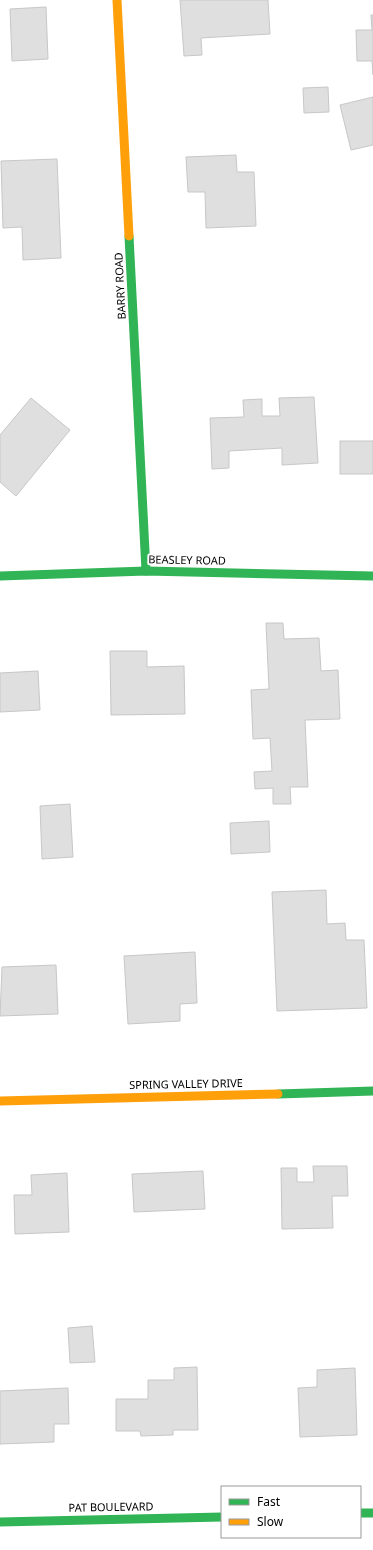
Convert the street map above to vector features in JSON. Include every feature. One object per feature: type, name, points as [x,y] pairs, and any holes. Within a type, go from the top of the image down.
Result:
[{"type":"street","name":"BARRY ROAD","points":[[117,0],[146,570]]},
{"type":"street","name":"BEASLEY ROAD","points":[[0,576],[146,570],[373,576]]},
{"type":"street","name":"SPRING VALLEY DRIVE","points":[[0,1101],[373,1091]]},
{"type":"street","points":[[361,1514],[373,1513]]},
{"type":"street","name":"PAT BOULEVARD","points":[[0,1522],[221,1517]]},
{"type":"building","points":[[180,0],[268,0],[270,34],[201,38],[202,55],[184,56]]},
{"type":"building","points":[[46,7],[48,59],[12,61],[10,9]]},
{"type":"building","points":[[371,15],[373,15],[373,75],[372,61],[357,61],[356,30],[372,30]]},
{"type":"building","points":[[328,87],[329,112],[304,113],[303,88]]},
{"type":"building","points":[[373,97],[373,145],[351,150],[340,105]]},
{"type":"building","points":[[236,155],[237,172],[254,172],[256,226],[206,228],[205,192],[188,192],[186,157]]},
{"type":"building","points":[[57,159],[61,258],[23,260],[22,227],[3,228],[1,161]]},
{"type":"building","points":[[314,397],[318,463],[282,465],[282,448],[229,451],[229,468],[212,469],[210,418],[244,417],[243,400],[262,399],[262,416],[280,416],[279,398]]},
{"type":"building","points":[[31,398],[70,430],[16,496],[0,482],[0,435]]},
{"type":"building","points":[[340,441],[373,441],[373,474],[340,474]]},
{"type":"building","points":[[266,623],[283,623],[284,639],[319,638],[321,671],[338,670],[340,719],[305,720],[308,787],[290,787],[291,804],[273,804],[273,788],[255,789],[254,772],[272,771],[270,738],[253,739],[251,690],[269,689]]},
{"type":"building","points":[[110,651],[147,651],[147,667],[184,666],[185,714],[111,715]]},
{"type":"building","points":[[38,671],[40,710],[0,712],[0,673]]},
{"type":"building","points":[[70,804],[73,857],[42,859],[40,806]]},
{"type":"building","points":[[269,821],[270,852],[231,854],[230,823]]},
{"type":"building","points":[[326,890],[327,924],[345,923],[346,940],[364,940],[367,1008],[277,1011],[272,892]]},
{"type":"building","points":[[195,952],[197,1003],[180,1004],[180,1021],[128,1024],[124,956]]},
{"type":"building","points":[[56,965],[58,1014],[0,1016],[2,967]]},
{"type":"building","points":[[313,1166],[347,1166],[348,1196],[332,1196],[333,1228],[282,1229],[281,1168],[297,1168],[297,1182],[314,1182]]},
{"type":"building","points":[[203,1171],[205,1209],[134,1212],[132,1174]]},
{"type":"building","points":[[67,1173],[69,1232],[15,1234],[14,1195],[32,1195],[31,1175]]},
{"type":"building","points":[[92,1326],[95,1362],[70,1363],[68,1328]]},
{"type":"building","points":[[197,1367],[198,1430],[173,1430],[173,1435],[141,1436],[140,1431],[116,1431],[116,1399],[148,1399],[148,1380],[174,1380],[174,1368]]},
{"type":"building","points":[[355,1368],[357,1435],[300,1437],[298,1388],[317,1387],[317,1370]]},
{"type":"building","points":[[68,1388],[69,1424],[54,1424],[54,1442],[0,1444],[0,1391]]},
{"type":"traffic: fast","points":[[129,236],[146,571]]},
{"type":"traffic: fast","points":[[0,576],[146,571],[373,576]]},
{"type":"traffic: fast","points":[[278,1094],[373,1091]]},
{"type":"traffic: fast","points":[[361,1513],[373,1513]]},
{"type":"traffic: fast","points":[[0,1522],[221,1517]]},
{"type":"traffic: slow","points":[[117,0],[129,236]]},
{"type":"traffic: slow","points":[[0,1101],[278,1094]]}]
